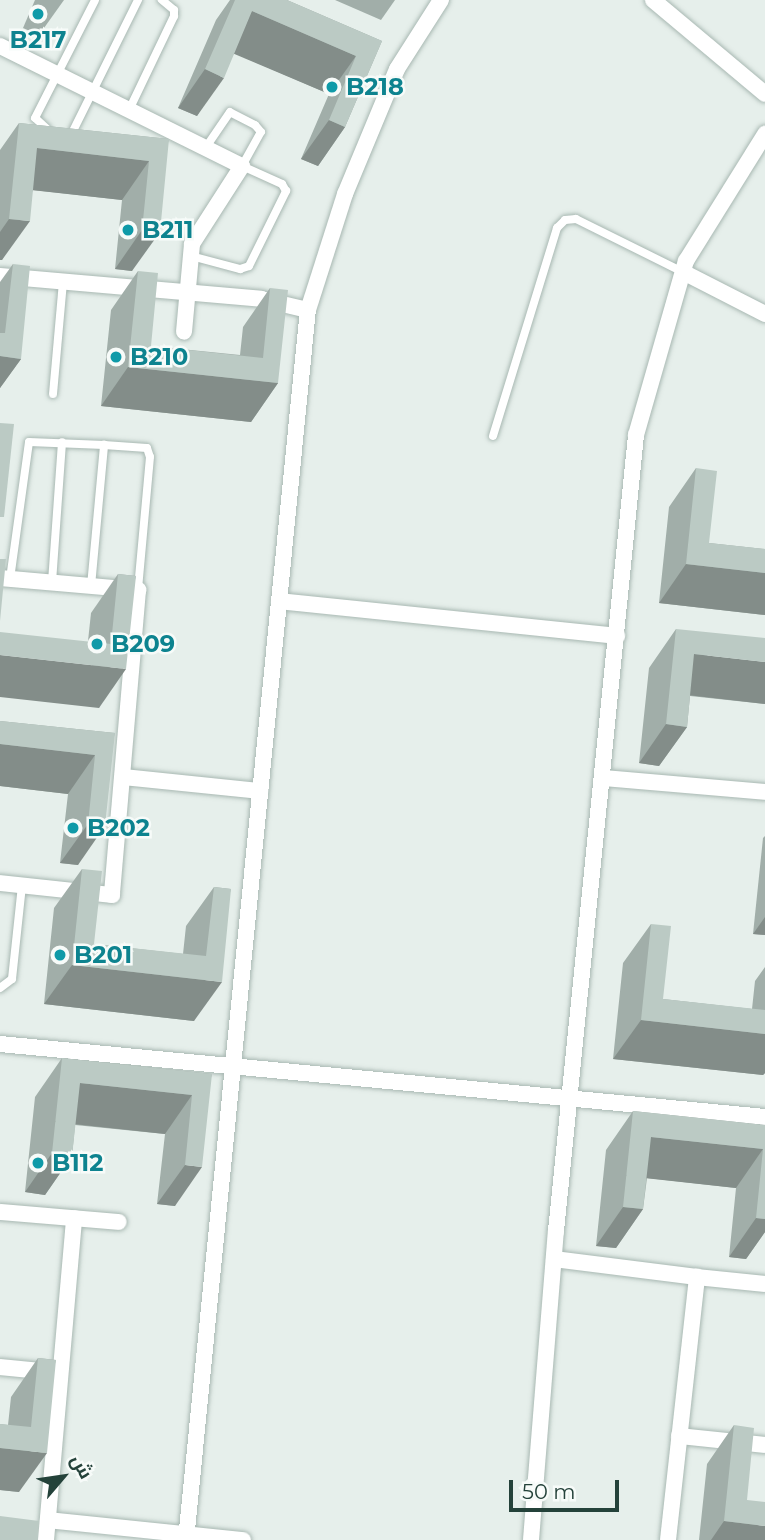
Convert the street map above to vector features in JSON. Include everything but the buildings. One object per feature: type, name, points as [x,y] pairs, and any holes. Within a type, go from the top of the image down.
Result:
[{"type":"street","points":[[186,1537],[308,310],[345,194],[397,69],[441,0]]},
{"type":"street","points":[[653,0],[765,94]]},
{"type":"street","points":[[0,46],[130,108],[242,166],[192,244],[184,332]]},
{"type":"street","points":[[531,1540],[554,1259],[636,435],[683,272],[765,134]]},
{"type":"street","points":[[683,272],[765,314]]},
{"type":"street","points":[[0,276],[261,299],[308,310]]},
{"type":"street","points":[[0,883],[112,895],[138,590],[5,578]]},
{"type":"street","points":[[279,601],[617,636]]},
{"type":"street","points":[[124,777],[260,791]]},
{"type":"street","points":[[603,778],[765,792]]},
{"type":"street","points":[[0,1044],[765,1117]]},
{"type":"street","points":[[0,1212],[119,1222]]},
{"type":"street","points":[[46,1540],[75,1218]]},
{"type":"street","points":[[554,1259],[765,1284]]},
{"type":"street","points":[[668,1540],[697,1277]]},
{"type":"street","points":[[0,1367],[61,1372]]},
{"type":"street","points":[[679,1436],[765,1445]]},
{"type":"street","points":[[48,1520],[186,1537],[243,1540]]},
{"type":"lane","points":[[95,0],[36,118],[38,125],[68,137],[74,133],[138,0]]},
{"type":"lane","points":[[130,108],[174,16],[174,10],[162,0]]},
{"type":"lane","points":[[191,256],[240,269],[249,266],[286,191],[282,184],[242,166],[261,132],[255,125],[230,112],[206,147]]},
{"type":"lane","points":[[493,436],[557,228],[565,220],[576,219],[683,272]]},
{"type":"lane","points":[[53,394],[62,282]]},
{"type":"lane","points":[[5,578],[26,450],[35,439],[104,445],[146,449],[150,457],[138,590]]},
{"type":"lane","points":[[52,582],[62,442]]},
{"type":"lane","points":[[91,586],[104,445]]},
{"type":"lane","points":[[0,988],[12,979],[22,886]]},
{"type":"place","name":"B217","points":[[38,14]]},
{"type":"place","name":"B218","points":[[332,87]]},
{"type":"place","name":"B211","points":[[128,230]]},
{"type":"place","name":"B210","points":[[116,357]]},
{"type":"place","name":"B209","points":[[97,644]]},
{"type":"place","name":"B202","points":[[73,828]]},
{"type":"place","name":"B201","points":[[60,955]]},
{"type":"place","name":"B112","points":[[38,1163]]}]
